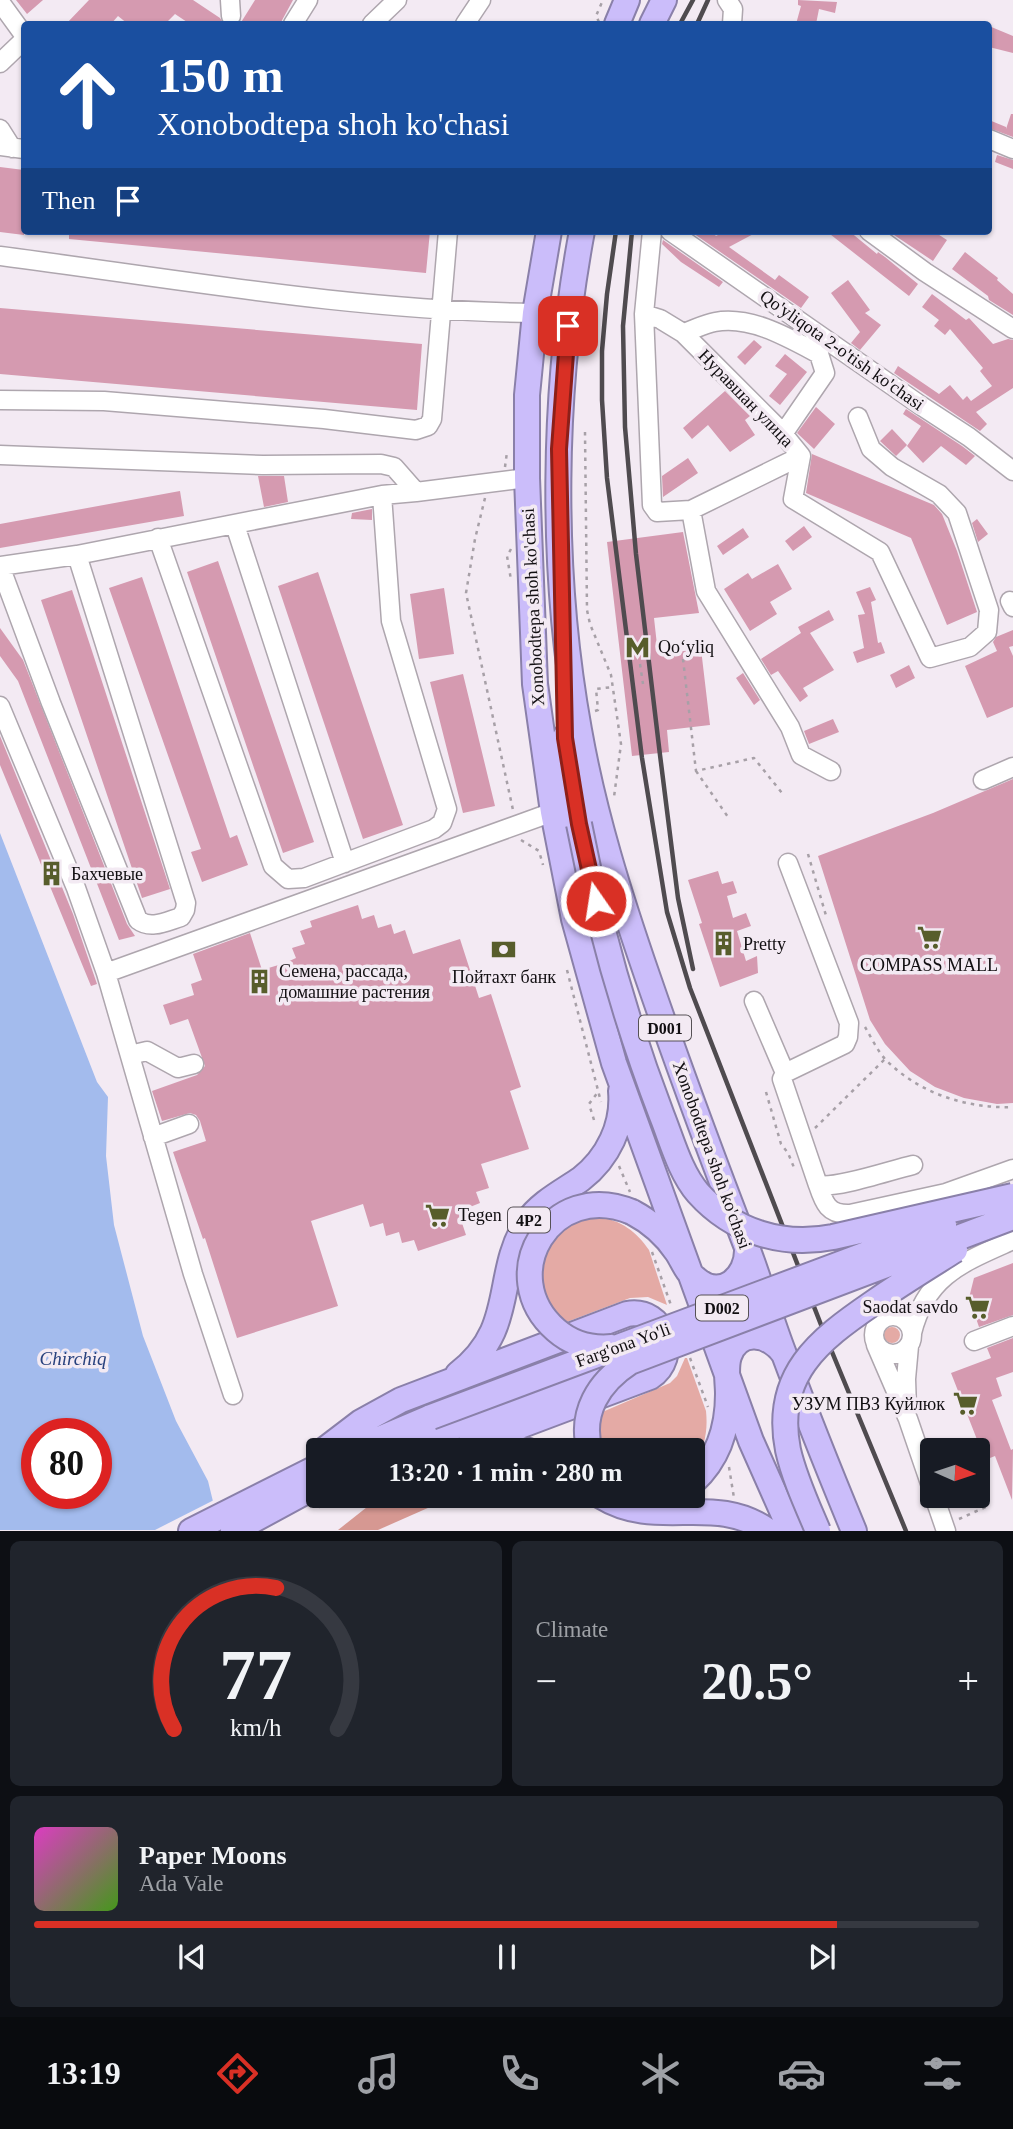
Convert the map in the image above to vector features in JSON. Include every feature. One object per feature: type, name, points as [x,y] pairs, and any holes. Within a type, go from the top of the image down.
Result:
[{"type":"highway","points":[[618,21],[627,0]]},
{"type":"highway","points":[[654,21],[664,0]]},
{"type":"highway","name":"Xonobodtepa shoh ko'chasi","points":[[548,235],[535,313],[527,395],[527,478],[536,684],[553,812],[575,919],[614,1063],[751,1441],[791,1531]]},
{"type":"highway","name":"Xonobodtepa shoh ko'chasi","points":[[581,235],[562,387],[559,502],[564,600],[579,730],[621,899],[697,1120],[784,1354],[854,1531]]},
{"type":"highway","points":[[564,600],[565,738],[579,824],[606,939],[652,1089],[689,1180],[713,1206],[731,1220],[755,1232],[781,1240],[806,1241],[1013,1198]]},
{"type":"highway","name":"4P2","points":[[340,1438],[361,1422],[401,1400],[438,1386],[470,1363],[491,1336],[499,1318],[513,1255],[528,1221],[546,1202],[587,1174],[609,1148],[621,1109],[621,1092],[614,1063]]},
{"type":"highway","name":"Farg'ona Yo'li","points":[[448,1437],[626,1354],[1013,1198]]},
{"type":"highway","points":[[588,1438],[586,1429],[590,1407],[626,1354],[586,1346],[559,1333],[546,1320],[531,1288],[534,1254],[542,1235],[561,1216],[583,1206],[597,1204],[618,1207],[650,1222],[663,1233],[695,1279],[704,1285],[715,1287],[736,1280],[744,1271],[748,1261],[747,1250]]},
{"type":"highway","points":[[818,1531],[793,1466],[786,1432],[791,1390],[805,1362],[828,1334],[874,1302],[975,1238],[1013,1218]]},
{"type":"highway","name":"Farg'ona Yo'li","points":[[626,1354],[1013,1218]]},
{"type":"highway","points":[[438,1386],[627,1314],[639,1313],[650,1317],[663,1332],[667,1344],[662,1366],[650,1377],[448,1437]]},
{"type":"highway","points":[[705,1470],[716,1454],[727,1415],[727,1363],[730,1352],[737,1343],[758,1336],[778,1345],[784,1354]]},
{"type":"highway","points":[[233,1531],[306,1465]]},
{"type":"highway","points":[[264,1504],[306,1475]]},
{"type":"highway","points":[[191,1531],[306,1489]]},
{"type":"highway","points":[[264,1504],[306,1497]]},
{"type":"highway","points":[[627,1508],[646,1512],[701,1511],[734,1514],[753,1521],[768,1531]]},
{"type":"street","points":[[295,21],[308,0]]},
{"type":"street","points":[[375,21],[397,0]]},
{"type":"street","points":[[466,21],[473,1]]},
{"type":"street","points":[[0,2],[21,33]]},
{"type":"street","points":[[0,63],[21,40]]},
{"type":"street","points":[[0,129],[12,148]]},
{"type":"street","points":[[992,140],[1013,149]]},
{"type":"street","points":[[0,400],[116,402],[416,430],[428,426],[432,419],[448,235]]},
{"type":"street","points":[[652,235],[644,314],[652,505],[657,512],[691,510],[801,456]]},
{"type":"street","name":"Qo'yliqota 2-o'tish ko'chasi","points":[[676,235],[970,437],[1013,471]]},
{"type":"street","points":[[874,235],[925,272],[1013,329]]},
{"type":"street","points":[[0,256],[325,299],[442,311],[535,313]]},
{"type":"street","name":"Нуравшан улица","points":[[644,314],[683,333],[783,434],[801,456],[793,499],[880,552],[930,658],[970,647],[987,632],[989,610],[957,513],[939,494],[892,467],[871,449],[858,417]]},
{"type":"street","points":[[683,333],[715,322],[740,321],[790,338],[819,354],[825,373],[783,434]]},
{"type":"street","points":[[0,455],[263,465],[381,464],[394,467],[416,492]]},
{"type":"street","points":[[77,555],[186,903],[181,916],[153,926],[144,925],[138,920],[51,703],[0,566],[77,555],[382,495],[527,478]]},
{"type":"street","points":[[158,538],[273,866],[288,879],[304,878],[434,829],[442,823],[447,809],[391,621],[382,495]]},
{"type":"street","points":[[691,510],[706,591],[790,727],[801,755],[831,771]]},
{"type":"street","points":[[236,525],[345,863]]},
{"type":"street","points":[[0,706],[76,888],[106,973],[193,1274],[233,1395]]},
{"type":"street","points":[[983,780],[1013,767]]},
{"type":"street","points":[[106,973],[553,812]]},
{"type":"street","points":[[788,863],[849,1023],[845,1044],[785,1073],[782,1079],[823,1201],[839,1214],[850,1214],[946,1193],[1013,1169]]},
{"type":"street","points":[[754,1001],[785,1073]]},
{"type":"street","points":[[130,1055],[147,1051],[178,1068],[194,1064]]},
{"type":"street","points":[[153,1137],[189,1124]]},
{"type":"street","points":[[817,1185],[845,1182],[913,1165]]},
{"type":"street","points":[[946,1193],[935,1210],[935,1235],[947,1249],[974,1257]]},
{"type":"street","points":[[850,1214],[887,1317]]},
{"type":"street","points":[[908,1419],[906,1379],[911,1340],[916,1318],[931,1292],[945,1275],[959,1264],[1013,1240]]},
{"type":"street","points":[[876,1345],[880,1350],[892,1355],[905,1351],[911,1340],[906,1321],[901,1317],[887,1317],[874,1328],[876,1345],[908,1419],[920,1455]]},
{"type":"street","points":[[974,1341],[1013,1326]]},
{"type":"street","points":[[942,1508],[952,1525]]},
{"type":"path","points":[[598,21],[596,16],[603,0]]},
{"type":"path","points":[[586,432],[587,610],[594,637],[610,669],[613,687],[621,744],[614,800]]},
{"type":"path","points":[[683,659],[696,771],[728,817]]},
{"type":"path","points":[[640,664],[643,684]]},
{"type":"path","points":[[598,710],[596,689],[613,687]]},
{"type":"path","points":[[696,771],[754,758],[782,793]]},
{"type":"path","points":[[808,854],[829,925]]},
{"type":"path","points":[[860,1020],[886,1059],[914,1082],[943,1096],[991,1108],[1013,1107]]},
{"type":"path","points":[[788,1153],[886,1059]]},
{"type":"path","points":[[594,1121],[589,1104],[598,1092]]},
{"type":"path","points":[[766,1092],[781,1144]]},
{"type":"path","points":[[952,1525],[984,1508]]},
{"type":"shaded area","points":[[598,1217],[621,1224],[634,1232],[649,1250],[667,1305],[648,1297],[630,1298],[564,1323],[553,1310],[545,1296],[541,1277],[549,1248],[560,1232],[570,1224]]},
{"type":"shaded area","points":[[889,1327],[895,1327],[900,1335],[898,1341],[889,1343],[884,1338],[884,1332]]},
{"type":"shaded area","points":[[687,1358],[706,1411],[705,1439],[598,1438],[600,1413],[670,1383]]},
{"type":"shaded area","points":[[366,1508],[428,1508],[378,1530],[338,1530]]},
{"type":"water","name":"Chirchiq","points":[[0,833],[97,1082],[108,1097],[106,1156],[114,1225],[143,1336],[176,1421],[208,1481],[220,1530],[0,1530]]},
{"type":"pier","points":[[216,1499],[224,1531],[155,1530]]},
{"type":"building","points":[[16,0],[43,0],[27,14]]},
{"type":"building","points":[[89,0],[193,0],[222,21],[186,21],[175,14],[168,21],[124,21],[118,16],[114,21],[69,21]]},
{"type":"building","points":[[255,0],[293,0],[282,21],[242,21]]},
{"type":"building","points":[[798,0],[837,2],[835,13],[819,9],[817,21],[797,21],[801,6],[798,5]]},
{"type":"building","points":[[992,27],[1013,36],[1013,53],[992,48]]},
{"type":"building","points":[[1013,114],[1013,137],[992,129],[992,121],[1006,129]]},
{"type":"building","points":[[997,155],[1013,160],[1013,169],[995,162]]},
{"type":"building","points":[[0,167],[21,170],[21,235],[0,232]]},
{"type":"building","points":[[69,235],[430,235],[426,273],[69,239]]},
{"type":"building","points":[[696,235],[752,235],[729,247],[775,280],[779,275],[809,297],[801,308]]},
{"type":"building","points":[[831,235],[854,235],[877,254],[878,252],[885,257],[918,284],[909,296]]},
{"type":"building","points":[[894,235],[939,235],[947,240],[933,261]]},
{"type":"building","points":[[663,240],[723,282],[719,287],[681,262],[662,244]]},
{"type":"building","points":[[965,252],[998,278],[1013,294],[1013,315],[989,300],[988,296],[952,269]]},
{"type":"building","points":[[848,280],[870,310],[865,313],[881,325],[860,350],[851,343],[860,332],[831,293]]},
{"type":"building","points":[[932,294],[966,320],[969,318],[993,344],[1013,340],[1013,388],[976,412],[987,424],[980,431],[894,373],[898,366],[939,394],[950,385],[963,400],[967,396],[971,401],[992,386],[980,371],[983,368],[950,329],[945,335],[934,326],[939,320],[922,307]]},
{"type":"building","points":[[0,308],[422,344],[417,410],[0,374]]},
{"type":"building","points":[[754,340],[762,347],[745,365],[737,357]]},
{"type":"building","points":[[785,354],[807,372],[780,405],[769,396],[787,374],[775,366]]},
{"type":"building","points":[[725,391],[750,416],[745,420],[755,435],[730,452],[708,425],[692,439],[683,428]]},
{"type":"building","points":[[816,407],[835,424],[814,449],[797,433]]},
{"type":"building","points":[[906,409],[975,456],[966,465],[941,446],[923,463],[907,446],[921,426],[903,414]]},
{"type":"building","points":[[892,429],[907,445],[896,456],[880,441]]},
{"type":"building","points":[[812,454],[934,505],[942,514],[957,551],[977,612],[947,625],[911,538],[806,493]]},
{"type":"building","points":[[688,458],[698,473],[663,497],[662,476]]},
{"type":"building","points":[[258,476],[284,476],[288,502],[264,507]]},
{"type":"building","points":[[180,491],[184,516],[0,548],[0,524]]},
{"type":"building","points":[[372,509],[372,520],[351,519],[352,513]]},
{"type":"building","points":[[977,519],[988,534],[978,542],[972,523]]},
{"type":"building","points":[[804,526],[812,537],[793,551],[785,541]]},
{"type":"building","points":[[743,528],[749,537],[723,555],[717,546]]},
{"type":"building","points":[[683,532],[699,613],[654,618],[658,654],[701,649],[710,725],[667,730],[669,752],[632,756],[607,542]]},
{"type":"building","points":[[218,561],[314,842],[283,853],[187,572]]},
{"type":"building","points":[[778,564],[792,589],[770,602],[777,614],[750,631],[724,589],[748,573],[752,579]]},
{"type":"building","points":[[318,572],[403,825],[363,839],[278,586]]},
{"type":"building","points":[[142,577],[230,838],[237,835],[248,865],[202,882],[191,852],[201,849],[109,588]]},
{"type":"building","points":[[870,587],[876,600],[871,602],[878,643],[881,642],[885,653],[857,663],[853,652],[864,648],[858,615],[865,614],[856,592]]},
{"type":"building","points":[[444,588],[454,654],[419,659],[410,594]]},
{"type":"building","points":[[72,590],[170,889],[142,898],[41,600]]},
{"type":"building","points":[[829,610],[834,620],[810,633],[834,670],[803,688],[808,696],[800,702],[778,671],[771,675],[761,659],[801,633],[798,627]]},
{"type":"building","points":[[0,628],[23,660],[127,924],[135,936],[119,940],[18,681],[0,656]]},
{"type":"building","points":[[1013,630],[1013,646],[1009,647],[1013,656],[1013,707],[987,718],[965,666],[997,651],[993,642],[996,637]]},
{"type":"building","points":[[909,665],[915,678],[896,688],[890,675]]},
{"type":"building","points":[[743,673],[760,700],[754,705],[736,678]]},
{"type":"building","points":[[463,674],[495,806],[463,813],[430,682]]},
{"type":"building","points":[[833,719],[839,732],[809,744],[804,731]]},
{"type":"building","name":"Бахчевые","points":[[0,736],[73,914],[97,984],[91,986],[0,765]]},
{"type":"building","name":"COMPASS MALL","points":[[1013,779],[1013,1103],[997,1104],[964,1098],[935,1087],[910,1071],[885,1044],[870,1020],[818,856],[933,813]]},
{"type":"building","name":"Pretty","points":[[718,871],[722,884],[733,881],[737,893],[727,896],[733,918],[746,913],[751,926],[737,931],[746,961],[757,956],[758,973],[720,987],[688,880]]},
{"type":"building","points":[[358,905],[362,919],[374,915],[378,928],[391,924],[394,934],[405,930],[413,954],[460,939],[479,998],[491,994],[521,1087],[510,1091],[529,1149],[481,1164],[489,1188],[476,1192],[480,1203],[470,1207],[474,1219],[462,1223],[466,1235],[418,1251],[414,1240],[402,1243],[399,1232],[386,1236],[383,1223],[370,1227],[363,1204],[311,1221],[338,1306],[237,1338],[205,1238],[203,1239],[173,1152],[206,1141],[200,1121],[196,1115],[190,1113],[162,1121],[152,1091],[197,1075],[205,1066],[188,1019],[170,1025],[163,1005],[194,995],[191,984],[202,980],[193,954],[250,933],[262,970],[296,958],[292,948],[305,944],[300,931],[312,927],[310,921]]},
{"type":"building","points":[[1013,1263],[1013,1315],[979,1327],[969,1298],[974,1278]]},
{"type":"building","points":[[1013,1338],[1013,1372],[996,1378],[1002,1396],[992,1400],[1011,1450],[1013,1449],[1012,1500],[995,1456],[990,1458],[990,1438],[976,1438],[951,1373],[991,1358],[987,1348]]},
{"type":"railway","points":[[682,21],[693,0]]},
{"type":"railway","points":[[698,21],[708,0]]},
{"type":"railway","points":[[615,235],[602,351],[607,478],[642,758],[667,912],[690,988],[825,1335],[906,1531]]},
{"type":"railway","points":[[632,235],[623,326],[625,427],[636,554],[660,755],[678,898],[693,969]]},
{"type":"place","name":"Qo‘yliq","points":[[638,647]]},
{"type":"place","name":"Бахчевые","points":[[51,874]]},
{"type":"place","name":"COMPASS MALL","points":[[929,938]]},
{"type":"place","name":"Pretty","points":[[723,944]]},
{"type":"place","name":"Пойтахт банк","points":[[504,950]]},
{"type":"place","name":"Семена, рассада, домашние растения","points":[[259,981]]},
{"type":"place","name":"Tegen","points":[[438,1215]]},
{"type":"place","name":"Saodat savdo","points":[[978,1307]]},
{"type":"place","name":"УЗУМ ПВЗ Куйлюк","points":[[965,1404]]},
{"type":"route","points":[[568,326],[559,449],[565,738],[579,824],[596,901]]}]
